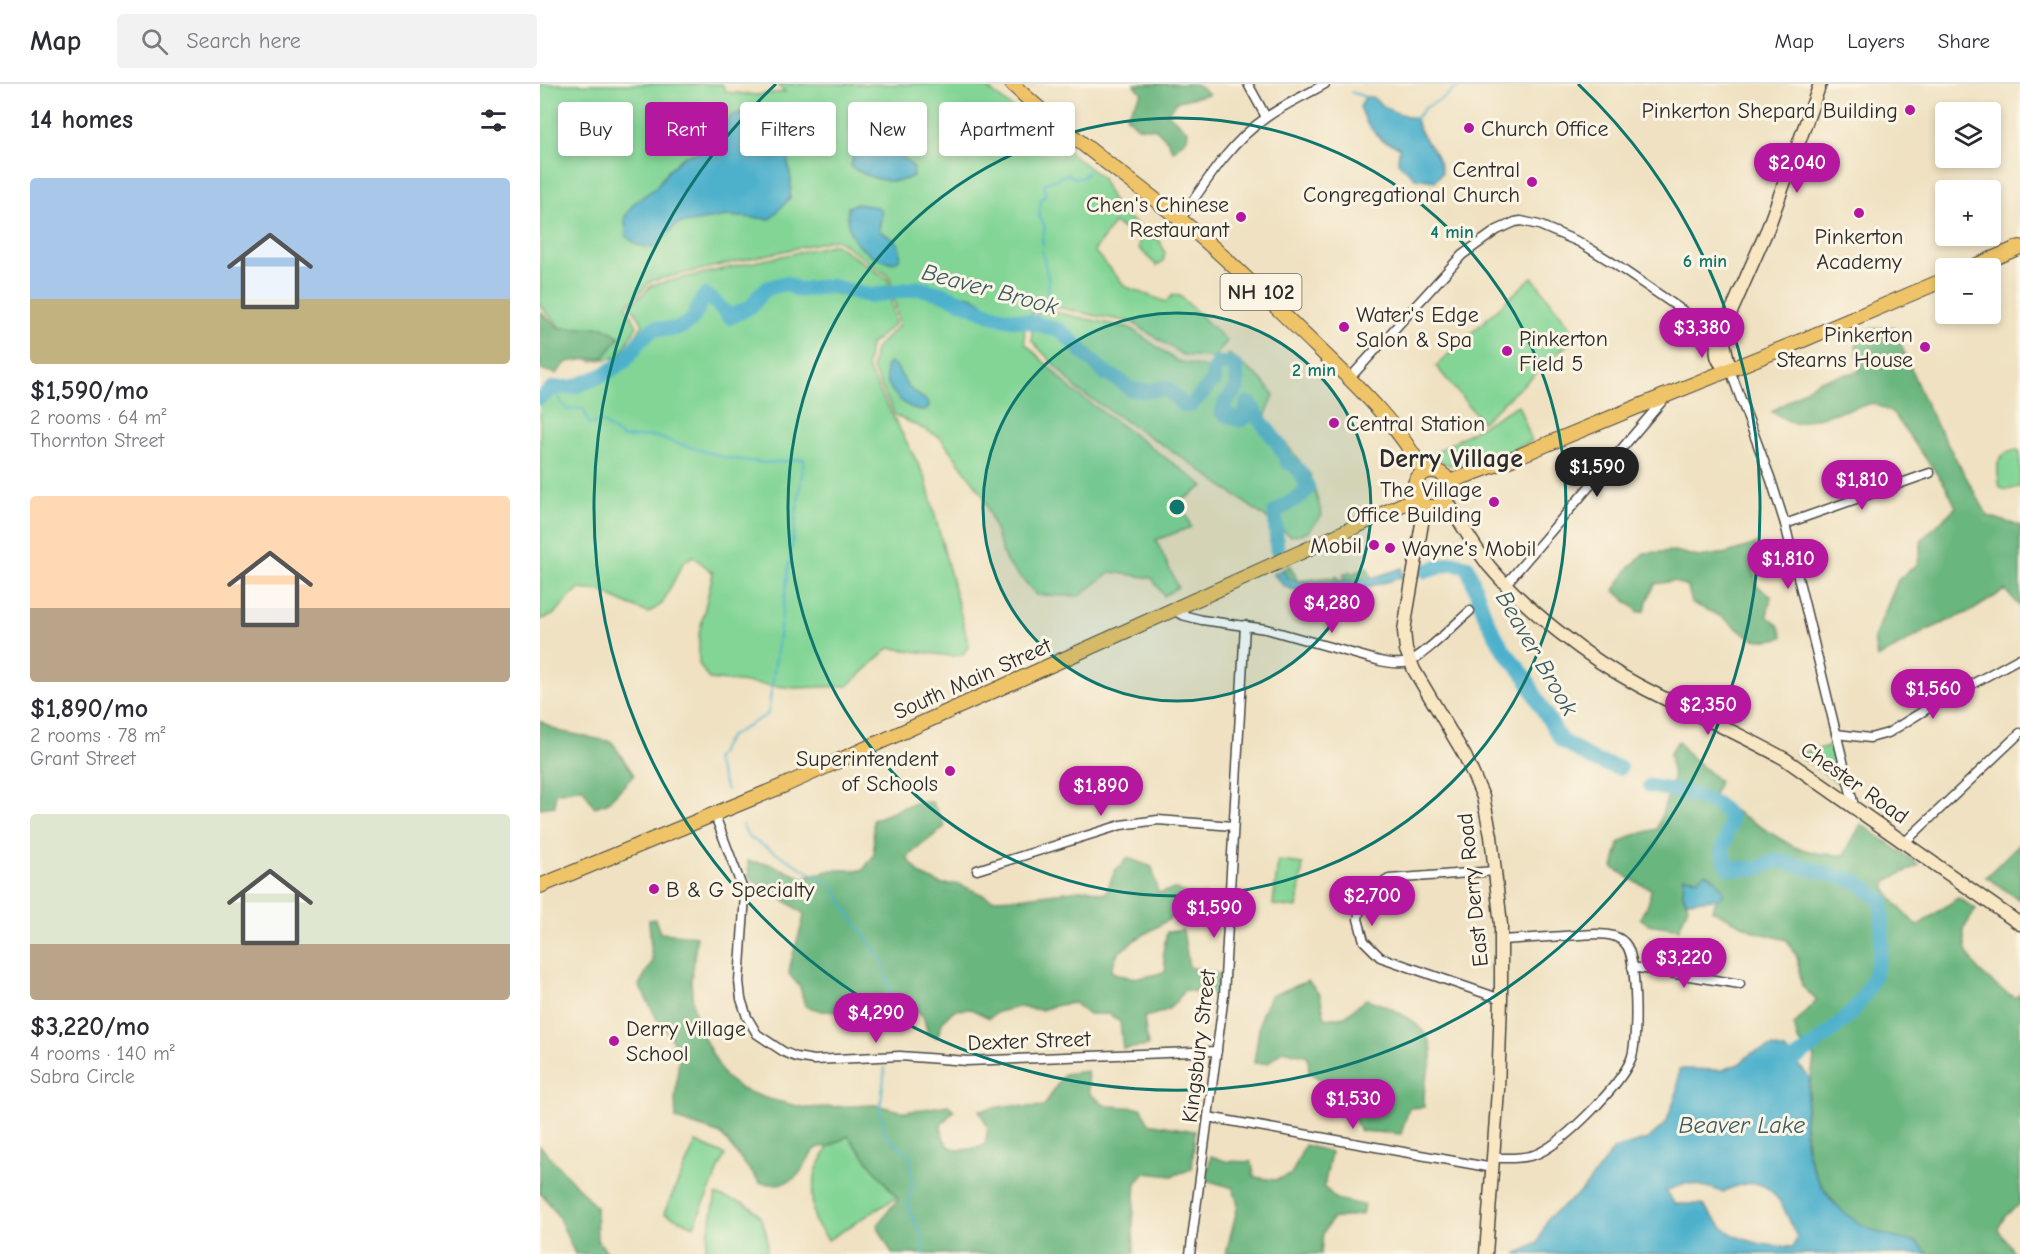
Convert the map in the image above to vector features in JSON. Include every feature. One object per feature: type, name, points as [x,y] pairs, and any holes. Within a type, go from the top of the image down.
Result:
[{"type":"main road","name":"NH 102","points":[[1012,84],[1102,161],[1180,220],[1228,261],[1371,400],[1413,454],[1424,472]]},
{"type":"main road","points":[[1994,258],[2020,247]]},
{"type":"main road","points":[[1449,482],[1730,370],[1935,284]]},
{"type":"main road","points":[[1438,471],[1449,482],[1450,492],[1447,501],[1437,507],[1420,502],[1414,485],[1424,472],[1438,471]]},
{"type":"main road","name":"South Main Street","points":[[540,886],[784,785],[1292,555],[1420,502]]},
{"type":"street","points":[[1248,84],[1266,117]]},
{"type":"street","points":[[1180,220],[1236,144],[1266,117],[1325,84]]},
{"type":"street","points":[[1820,84],[1768,228],[1717,344],[1716,353],[1721,365],[1730,370],[1785,524],[1854,806]]},
{"type":"street","points":[[1349,379],[1462,255],[1497,230],[1521,221],[1545,228],[1592,249],[1704,325],[1722,333]]},
{"type":"street","points":[[1506,584],[1667,395]]},
{"type":"street","points":[[1785,524],[1930,474]]},
{"type":"street","name":"Chester Road","points":[[1447,501],[1488,564],[1536,613],[1617,672],[1785,759],[2020,924]]},
{"type":"street","name":"East Derry Road","points":[[1420,502],[1405,622],[1405,642],[1410,662],[1479,784],[1490,823],[1502,940],[1493,1163],[1486,1254]]},
{"type":"street","points":[[1173,610],[1202,620],[1266,629],[1380,661],[1399,663],[1410,662],[1470,611]]},
{"type":"street","name":"Kingsbury Street","points":[[1190,1254],[1224,995],[1245,625]]},
{"type":"street","points":[[1836,734],[1870,738],[1888,733],[1930,706],[2020,658]]},
{"type":"street","points":[[1905,842],[2020,733]]},
{"type":"street","name":"Dexter Street","points":[[714,813],[745,896],[739,973],[741,999],[747,1017],[757,1034],[784,1052],[814,1060],[900,1056],[967,1061],[1217,1051]]},
{"type":"street","points":[[977,870],[1121,825],[1158,820],[1233,826]]},
{"type":"street","points":[[1495,871],[1389,879],[1369,891],[1361,904],[1358,919],[1364,941],[1380,957],[1501,999]]},
{"type":"street","points":[[1208,1117],[1493,1163],[1531,1155],[1549,1147],[1586,1116],[1623,1072],[1632,1057],[1635,1040],[1631,957],[1626,944],[1606,934],[1502,940]]},
{"type":"street","points":[[1632,967],[1740,984]]},
{"type":"green space","points":[[540,84],[722,84],[726,92],[756,95],[785,92],[777,84],[982,84],[1005,102],[939,102],[939,156],[1074,156],[1101,177],[1118,211],[1160,241],[1165,253],[1163,261],[1157,266],[1139,248],[1140,239],[1114,223],[1094,251],[1126,287],[1166,302],[1173,295],[1180,296],[1227,341],[1214,358],[1183,355],[1132,322],[1042,304],[1024,321],[1025,343],[1072,390],[1204,486],[1181,501],[1191,527],[1156,540],[1178,587],[1164,596],[1152,578],[1111,572],[1079,596],[1037,595],[1006,562],[983,495],[940,437],[895,415],[872,368],[875,349],[899,325],[890,277],[836,239],[651,281],[626,306],[637,326],[619,357],[592,361],[540,306]]},
{"type":"green space","points":[[1134,84],[1196,84],[1209,94],[1178,101],[1167,113],[1188,131],[1187,138],[1173,151],[1167,140],[1156,129],[1138,127],[1126,116],[1142,93]]},
{"type":"green space","points":[[835,244],[888,279],[895,324],[870,345],[867,367],[925,477],[969,646],[962,655],[951,656],[889,648],[848,686],[795,688],[709,679],[699,664],[699,634],[713,573],[693,556],[683,563],[662,604],[648,613],[602,591],[578,589],[553,615],[540,620],[540,390],[592,375],[622,359],[643,324],[631,305],[652,285]]},
{"type":"green space","name":"Pinkerton Field 5","points":[[1532,277],[1577,336],[1482,422],[1436,366]]},
{"type":"green space","points":[[1040,309],[1130,328],[1177,361],[1214,370],[1229,354],[1260,378],[1274,395],[1265,417],[1310,474],[1322,515],[1308,532],[1291,536],[1189,462],[1079,391],[1032,341],[1032,323]]},
{"type":"green space","points":[[540,312],[559,328],[604,327],[620,337],[604,357],[567,362],[556,374],[540,369]]},
{"type":"green space","points":[[1894,327],[1934,420],[1988,516],[2020,526],[2020,607],[2005,590],[1973,610],[1925,631],[1877,658],[1874,638],[1898,580],[1918,563],[1922,539],[1956,507],[1945,485],[1893,413],[1873,403],[1794,424],[1772,412],[1818,381],[1860,371],[1856,346],[1866,329]]},
{"type":"green space","points":[[1518,405],[1532,441],[1488,460],[1464,465],[1443,463],[1431,455]]},
{"type":"green space","points":[[2017,450],[2020,451],[2020,487],[2007,490],[2000,488],[1997,468],[2000,458]]},
{"type":"green space","points":[[1756,544],[1754,569],[1756,585],[1771,596],[1767,616],[1779,626],[1783,637],[1764,640],[1744,634],[1723,618],[1692,603],[1688,587],[1674,581],[1655,584],[1645,611],[1639,612],[1614,590],[1628,569],[1644,553],[1675,551],[1699,557],[1727,553]]},
{"type":"green space","points":[[1290,565],[1298,581],[1286,578],[1283,569]]},
{"type":"green space","points":[[1367,567],[1372,578],[1329,583],[1298,581],[1329,577],[1330,579],[1337,576],[1340,581],[1345,579],[1343,575],[1350,571],[1352,574]]},
{"type":"green space","points":[[540,721],[558,731],[612,742],[634,775],[607,803],[594,807],[583,788],[555,793],[555,806],[540,808]]},
{"type":"green space","points":[[1678,741],[1687,753],[1719,781],[1713,798],[1794,847],[1821,854],[1844,855],[1861,824],[1919,865],[1886,881],[1885,889],[1917,926],[1958,898],[1976,909],[1963,930],[1966,951],[1979,971],[2000,989],[2016,998],[2020,993],[2020,1204],[2005,1216],[1998,1229],[2015,1254],[1928,1254],[1917,1242],[1901,1240],[1867,1229],[1842,1213],[1818,1180],[1807,1151],[1805,1120],[1814,1057],[1798,1040],[1794,1025],[1817,1000],[1802,986],[1797,957],[1787,940],[1756,932],[1712,910],[1717,899],[1724,892],[1698,879],[1684,877],[1683,895],[1688,906],[1679,929],[1648,924],[1640,918],[1649,902],[1651,889],[1613,868],[1619,844],[1631,836],[1657,829],[1673,780],[1670,753]]},
{"type":"green space","points":[[1831,746],[1843,786],[1797,754]]},
{"type":"green space","points":[[932,802],[945,826],[907,858],[921,875],[941,884],[959,884],[992,899],[1087,889],[1105,894],[1115,871],[1128,858],[1152,867],[1158,893],[1175,889],[1223,898],[1219,914],[1181,912],[1135,940],[1117,954],[1111,971],[1124,976],[1138,977],[1166,971],[1163,952],[1167,932],[1183,930],[1189,967],[1219,974],[1218,995],[1184,990],[1168,1009],[1144,1017],[1148,1046],[1123,1049],[1120,1022],[1109,1014],[1088,1014],[1074,1003],[1041,1010],[1018,1007],[998,1012],[989,1018],[971,1009],[954,1010],[943,1021],[937,1037],[928,1034],[923,1016],[911,1006],[885,1018],[865,1013],[822,1011],[805,1006],[800,987],[789,974],[804,914],[749,878],[748,861],[770,864],[803,878],[832,870],[863,870],[874,855],[873,820],[913,803]]},
{"type":"green space","points":[[2020,843],[2020,900],[1986,877]]},
{"type":"green space","points":[[1278,861],[1303,864],[1297,908],[1273,905]]},
{"type":"green space","points":[[655,919],[660,933],[697,936],[691,981],[693,1005],[699,1029],[725,1077],[741,1089],[805,1108],[875,1105],[905,1112],[948,1105],[954,1110],[941,1125],[942,1135],[949,1146],[961,1150],[985,1145],[988,1127],[979,1110],[1012,1105],[1044,1106],[1064,1074],[1087,1071],[1089,1093],[1106,1106],[1142,1108],[1148,1123],[1195,1131],[1192,1169],[1172,1176],[1145,1173],[1136,1183],[1133,1223],[1134,1254],[892,1254],[877,1225],[898,1199],[848,1136],[813,1152],[800,1173],[792,1180],[779,1184],[765,1184],[760,1183],[721,1134],[676,1119],[675,1100],[679,1057],[669,1034],[657,1019],[639,985],[652,962],[649,920]]},
{"type":"green space","points":[[1308,981],[1320,995],[1325,1019],[1345,1016],[1366,999],[1398,1012],[1419,1026],[1426,1035],[1431,1045],[1432,1056],[1425,1082],[1424,1107],[1409,1108],[1401,1134],[1360,1131],[1341,1090],[1309,1073],[1308,1056],[1283,1050],[1268,1063],[1254,1063],[1261,1016],[1270,996]]},
{"type":"green space","points":[[848,1136],[897,1197],[828,1240],[814,1220],[812,1196],[816,1171],[828,1147]]},
{"type":"green space","points":[[696,1142],[725,1155],[694,1226],[664,1213]]},
{"type":"green space","points":[[1305,1145],[1331,1152],[1324,1187],[1336,1199],[1364,1205],[1362,1214],[1332,1219],[1323,1233],[1321,1254],[1226,1254],[1238,1205],[1233,1188],[1206,1180],[1211,1156],[1225,1161],[1252,1162],[1254,1177],[1275,1180],[1291,1175]]},
{"type":"green space","points":[[540,1146],[596,1207],[597,1240],[609,1254],[575,1254],[558,1216],[540,1194]]},
{"type":"green space","points":[[716,1195],[745,1204],[761,1218],[767,1239],[766,1254],[704,1254]]},
{"type":"water","points":[[1365,97],[1372,97],[1389,110],[1416,119],[1418,127],[1440,164],[1442,173],[1435,181],[1415,178],[1398,162],[1399,147],[1382,140],[1367,124],[1360,107]]},
{"type":"water","points":[[740,113],[740,156],[788,156],[791,180],[790,198],[770,219],[727,216],[677,224],[654,248],[637,245],[626,236],[625,217],[633,204],[655,188],[684,156],[728,156],[728,121],[732,115]]},
{"type":"water","points":[[853,156],[901,156],[914,168],[913,176],[890,181],[866,175],[851,167]]},
{"type":"water","points":[[855,204],[877,207],[882,212],[879,230],[895,241],[900,248],[900,258],[894,263],[873,256],[858,245],[849,229],[848,219],[848,207]]},
{"type":"water","points":[[924,288],[972,296],[1001,315],[1029,320],[1028,327],[1001,324],[971,305],[942,301],[921,293]]},
{"type":"water","points":[[890,363],[896,366],[908,387],[929,403],[928,408],[923,411],[908,406],[896,396],[886,374],[886,366]]},
{"type":"water","points":[[1402,568],[1402,577],[1376,585],[1328,592],[1298,591],[1286,587],[1273,574],[1283,569],[1287,578],[1308,584],[1372,578]]},
{"type":"water","points":[[1705,873],[1717,881],[1724,893],[1717,899],[1687,901],[1683,895],[1684,877],[1698,879]]},
{"type":"water","name":"Beaver Lake","points":[[1772,1047],[1785,1050],[1810,1078],[1806,1106],[1805,1143],[1814,1171],[1834,1203],[1862,1225],[1879,1233],[1917,1242],[1928,1254],[1516,1254],[1538,1243],[1548,1218],[1582,1191],[1614,1149],[1648,1139],[1666,1123],[1677,1092],[1679,1069],[1722,1070],[1739,1064],[1752,1053]],"holes":[[[1685,1183],[1723,1192],[1739,1185],[1752,1183],[1772,1192],[1785,1212],[1797,1238],[1793,1247],[1767,1245],[1739,1237],[1721,1226],[1702,1204],[1675,1204],[1666,1191]]]},
{"type":"waterway","points":[[1414,120],[1425,108],[1462,84]]},
{"type":"waterway","points":[[1351,92],[1365,97]]},
{"type":"waterway","points":[[1043,245],[1045,226],[1039,217],[1041,199],[1045,195],[1044,184],[1068,174],[1074,178],[1082,178],[1088,172]]},
{"type":"waterway","points":[[1031,322],[1043,304],[1049,286],[1042,251]]},
{"type":"waterway","name":"Beaver Brook","points":[[540,398],[553,388],[573,387],[603,375],[625,361],[639,342],[654,328],[670,329],[686,325],[694,317],[705,295],[730,317],[752,306],[760,294],[768,288],[785,283],[799,290],[831,286],[870,296],[918,288],[943,294],[997,317],[1031,322],[1061,331],[1106,374],[1118,379],[1130,389],[1145,391],[1167,388],[1183,405],[1191,405],[1214,380],[1213,374],[1218,363],[1236,367],[1237,388],[1225,403],[1222,413],[1240,420],[1246,417],[1247,403],[1251,404],[1287,462],[1298,469],[1308,488],[1302,495],[1275,512],[1277,550]]},
{"type":"waterway","points":[[553,388],[567,410],[583,408],[589,424],[602,422],[623,438],[653,436],[727,458],[766,463],[804,459],[768,714],[729,737],[715,760],[727,790]]},
{"type":"waterway","name":"Beaver Brook","points":[[1426,571],[1452,563],[1467,566],[1486,618],[1503,649],[1525,676],[1561,740],[1595,761],[1620,768]]},
{"type":"waterway","name":"Beaver Brook","points":[[1650,786],[1687,793],[1718,805],[1731,818],[1722,852],[1729,868],[1756,869],[1778,860],[1856,881],[1882,901],[1879,960],[1873,979],[1854,1010],[1827,1035],[1794,1060]]},
{"type":"waterway","points":[[742,825],[749,837],[834,887],[852,918],[883,961],[893,1003]]},
{"type":"waterway","points":[[885,1068],[880,1111],[886,1136],[911,1156],[912,1184],[908,1209],[922,1235],[924,1254]]},
{"type":"place","name":"Pinkerton Shepard Building","points":[[1910,110]]},
{"type":"place","name":"Church Office","points":[[1469,128]]},
{"type":"place","name":"Central Congregational Church","points":[[1532,182]]},
{"type":"place","name":"Pinkerton Academy","points":[[1859,213]]},
{"type":"place","name":"Chen's Chinese Restaurant","points":[[1241,217]]},
{"type":"place","name":"Water's Edge Salon & Spa","points":[[1344,327]]},
{"type":"place","name":"Pinkerton Stearns House","points":[[1925,347]]},
{"type":"place","name":"Pinkerton Field 5","points":[[1507,351]]},
{"type":"place","name":"Central Station","points":[[1334,423]]},
{"type":"place","name":"The Village Office Building","points":[[1494,502]]},
{"type":"place","name":"Mobil","points":[[1374,545]]},
{"type":"place","name":"Wayne's Mobil","points":[[1390,548]]},
{"type":"place","name":"Superintendent of Schools","points":[[950,771]]},
{"type":"place","name":"B & G Specialty","points":[[654,889]]},
{"type":"place","name":"Derry Village School","points":[[614,1041]]},
{"type":"district","name":"Derry Village","points":[[1451,458]]}]
